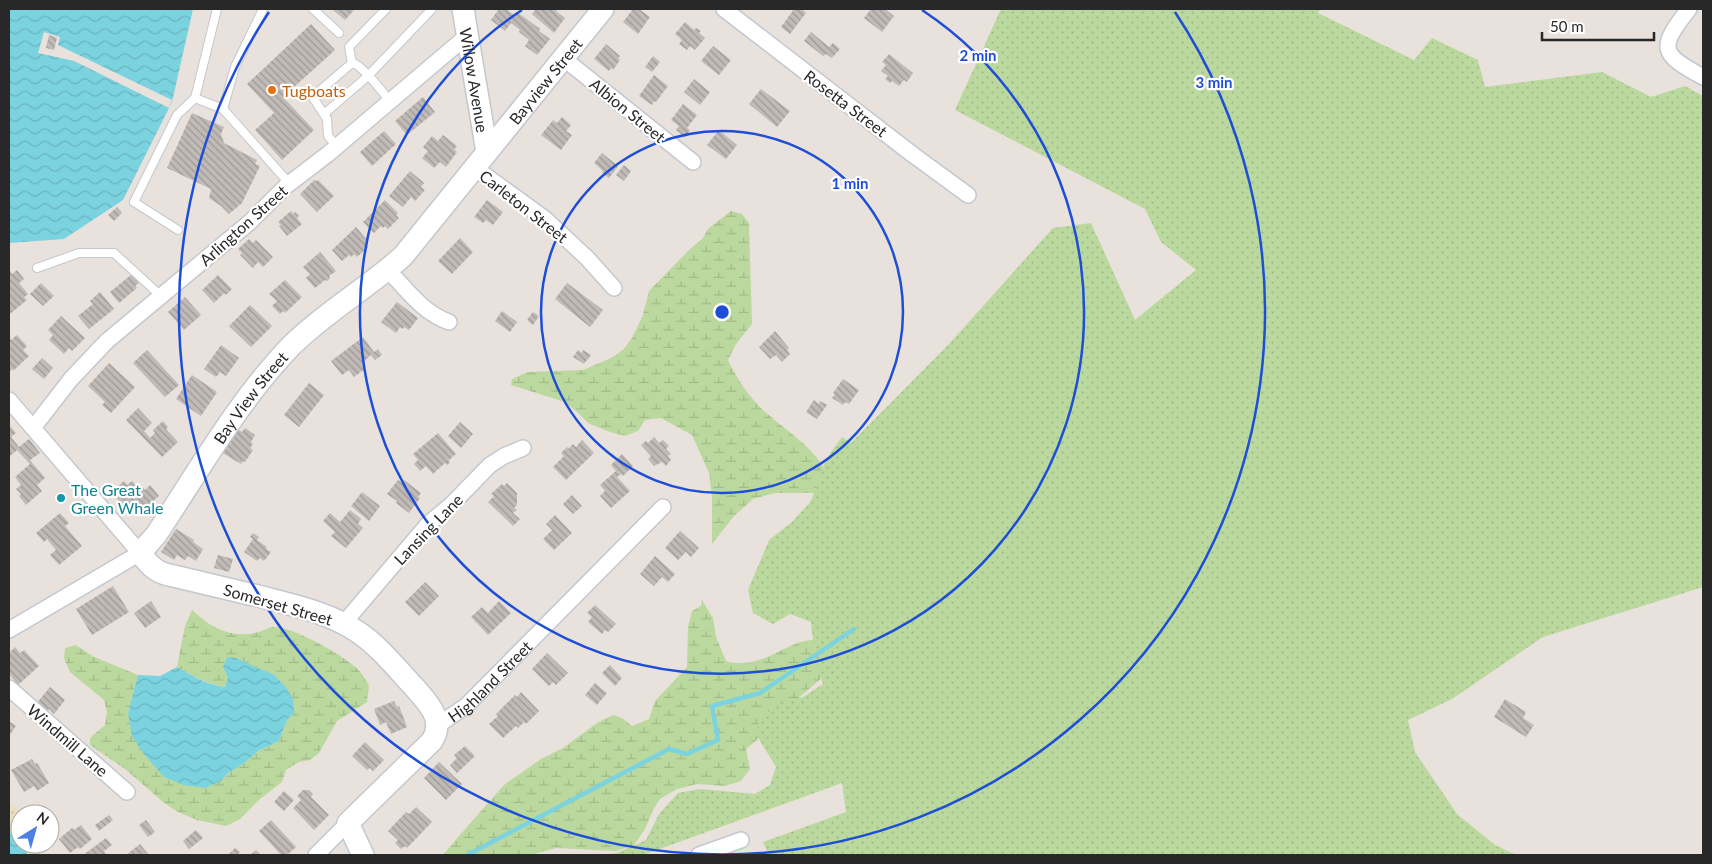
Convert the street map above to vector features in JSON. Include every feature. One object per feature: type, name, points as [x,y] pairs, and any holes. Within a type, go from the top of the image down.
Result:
[{"type":"street","name":"Willow Avenue","points":[[463,9],[468,35],[481,160]]},
{"type":"street","name":"Bayview Street","points":[[481,160],[603,9]]},
{"type":"street","name":"Rosetta Street","points":[[724,9],[968,195]]},
{"type":"street","points":[[1689,9],[1672,32],[1668,43],[1669,53],[1675,60],[1703,77]]},
{"type":"street","name":"Arlington Street","points":[[33,428],[71,380],[97,352],[250,222],[289,183],[337,146],[468,35]]},
{"type":"street","name":"Albion Street","points":[[564,58],[693,162]]},
{"type":"street","name":"Bay View Street","points":[[9,630],[140,553],[156,535],[245,401],[291,346],[318,322],[388,270],[403,256],[481,160]]},
{"type":"street","name":"Carleton Street","points":[[481,160],[587,258],[614,288]]},
{"type":"street","points":[[388,270],[430,313],[448,322]]},
{"type":"street","points":[[9,400],[140,553]]},
{"type":"street","name":"Lansing Lane","points":[[344,623],[428,524],[451,505],[496,460],[523,448]]},
{"type":"street","name":"Highland Street","points":[[316,855],[425,749],[437,732],[438,725],[466,706],[663,506]]},
{"type":"street","name":"Somerset Street","points":[[140,553],[156,571],[292,605],[344,623],[360,633],[390,661],[427,702],[438,725]]},
{"type":"street","name":"Windmill Lane","points":[[9,688],[128,792]]},
{"type":"street","points":[[348,823],[363,855]]},
{"type":"street","points":[[699,855],[741,840]]},
{"type":"lane","points":[[178,230],[134,202],[177,115],[195,98],[217,9]]},
{"type":"lane","points":[[224,109],[235,67],[263,9]]},
{"type":"lane","points":[[313,9],[339,33]]},
{"type":"lane","points":[[352,63],[349,47],[386,9]]},
{"type":"lane","points":[[324,114],[368,76],[432,9]]},
{"type":"lane","points":[[352,63],[357,64],[390,101]]},
{"type":"lane","points":[[337,146],[328,136],[327,119],[314,96],[352,63]]},
{"type":"lane","points":[[195,98],[224,109],[289,183]]},
{"type":"lane","points":[[37,268],[79,253],[114,253],[161,296]]},
{"type":"green space","points":[[1001,9],[1320,9],[1318,13],[1414,60],[1432,38],[1478,60],[1485,87],[1602,72],[1651,97],[1685,86],[1703,96],[1703,587],[1543,637],[1452,699],[1408,720],[1415,752],[1457,814],[1495,845],[1516,855],[769,855],[763,842],[846,812],[842,783],[643,855],[601,855],[617,853],[646,840],[659,814],[678,793],[700,789],[755,794],[770,785],[776,767],[755,733],[762,716],[785,701],[803,697],[823,684],[814,650],[811,622],[790,614],[773,624],[753,613],[748,590],[769,540],[792,522],[811,501],[826,459],[842,437],[851,443],[949,344],[1053,228],[1091,223],[1135,320],[1196,270],[1161,242],[1145,209],[955,110]]},
{"type":"green space","points":[[731,211],[742,214],[749,223],[752,324],[736,344],[728,360],[739,381],[753,400],[803,443],[823,466],[817,493],[775,493],[753,499],[734,516],[712,544],[712,497],[709,473],[692,435],[661,418],[645,420],[638,431],[625,436],[610,432],[588,423],[565,402],[511,385],[512,379],[528,372],[583,370],[611,358],[623,350],[632,338],[643,315],[649,291],[703,238],[708,229]]},
{"type":"green space","points":[[702,600],[713,618],[716,637],[726,661],[745,663],[763,659],[797,643],[817,639],[823,677],[763,725],[757,740],[746,749],[750,769],[741,781],[725,786],[697,784],[677,789],[660,799],[645,829],[634,845],[616,851],[556,848],[531,855],[443,855],[505,784],[541,759],[563,748],[597,723],[613,715],[622,718],[632,726],[649,719],[655,701],[687,667],[688,627],[692,611],[701,606]]},
{"type":"green space","points":[[192,610],[213,626],[228,632],[246,634],[273,627],[303,635],[326,647],[353,665],[362,674],[369,686],[367,702],[337,721],[319,753],[310,760],[299,762],[286,770],[282,782],[260,799],[240,819],[226,826],[197,820],[178,812],[163,802],[125,769],[90,745],[90,738],[105,725],[107,712],[104,700],[70,672],[64,658],[65,648],[76,645],[92,656],[138,675],[128,713],[221,781],[228,773],[243,764],[258,751],[279,741],[287,720],[294,713],[273,674],[255,668],[229,677],[225,687],[206,682],[177,667],[185,626]]},
{"type":"sand","points":[[9,803],[10,854],[42,855],[9,855]]},
{"type":"water","points":[[9,9],[193,9],[172,102],[123,200],[64,239],[9,243]]},
{"type":"water","points":[[227,657],[236,658],[273,674],[285,686],[293,699],[294,713],[287,720],[279,741],[258,751],[243,764],[228,773],[221,781],[205,788],[184,785],[164,777],[143,753],[132,736],[128,713],[138,675],[160,676],[177,667],[206,682],[225,687],[228,677],[223,667]]},
{"type":"water","points":[[9,832],[10,854],[28,855],[9,855]]},
{"type":"pier","points":[[44,32],[60,37],[58,45],[172,100],[169,108],[74,61],[38,53]]},
{"type":"building","points":[[332,9],[355,9],[345,20]]},
{"type":"building","points":[[499,9],[506,9],[514,15],[517,12],[550,39],[537,55],[525,46],[529,40],[511,23],[505,31],[491,20]]},
{"type":"building","points":[[536,9],[558,9],[556,11],[565,18],[554,33],[532,14]]},
{"type":"building","points":[[633,9],[639,9],[650,17],[638,34],[623,22]]},
{"type":"building","points":[[794,9],[804,9],[806,13],[790,34],[781,27]]},
{"type":"building","points":[[871,9],[885,9],[894,16],[882,32],[864,18]]},
{"type":"building","points":[[685,22],[694,30],[696,28],[701,31],[699,33],[705,38],[695,50],[690,46],[687,50],[679,44],[682,40],[675,34]]},
{"type":"building","name":"Tugboats","points":[[311,24],[335,50],[283,97],[314,130],[282,160],[255,130],[274,113],[247,84]]},
{"type":"building","points":[[811,32],[829,47],[833,43],[840,49],[832,58],[826,54],[823,56],[804,41]]},
{"type":"building","points":[[49,35],[57,38],[54,50],[46,48]]},
{"type":"building","points":[[606,44],[620,56],[618,58],[620,60],[613,70],[611,68],[609,71],[594,59]]},
{"type":"building","points":[[713,46],[731,60],[719,75],[701,61]]},
{"type":"building","points":[[889,54],[913,73],[907,82],[904,80],[899,86],[885,79],[888,76],[881,71],[886,65],[882,62]]},
{"type":"building","points":[[653,56],[660,62],[652,72],[645,67]]},
{"type":"building","points":[[654,75],[668,86],[652,105],[639,96]]},
{"type":"building","points":[[694,79],[710,92],[700,105],[684,92]]},
{"type":"building","points":[[761,89],[790,111],[777,127],[749,104]]},
{"type":"building","points":[[423,97],[435,112],[407,135],[395,121]]},
{"type":"building","points":[[683,104],[697,115],[687,128],[690,130],[685,137],[676,130],[679,126],[671,120]]},
{"type":"building","points":[[192,113],[224,127],[221,134],[224,143],[257,160],[255,164],[260,166],[242,203],[229,214],[209,198],[211,189],[167,168]]},
{"type":"building","points":[[562,117],[571,125],[566,131],[572,135],[561,150],[541,135],[553,120],[557,123]]},
{"type":"building","points":[[719,130],[737,145],[726,159],[707,145]]},
{"type":"building","points":[[384,131],[396,144],[372,166],[360,152]]},
{"type":"building","points":[[443,135],[457,146],[454,149],[457,152],[446,167],[440,162],[434,168],[422,158],[428,151],[423,147],[432,136],[438,141]]},
{"type":"building","points":[[602,153],[618,166],[609,178],[594,163]]},
{"type":"building","points":[[624,165],[631,171],[624,181],[616,175]]},
{"type":"building","points":[[410,171],[424,183],[421,187],[425,190],[415,201],[411,197],[403,207],[389,196]]},
{"type":"building","points":[[314,180],[318,180],[334,196],[317,212],[300,194]]},
{"type":"building","points":[[385,200],[398,213],[396,215],[399,218],[388,229],[385,226],[383,228],[381,226],[374,233],[363,222]]},
{"type":"building","points":[[487,200],[503,212],[493,225],[486,220],[483,223],[474,217]]},
{"type":"building","points":[[117,207],[122,213],[114,221],[108,215]]},
{"type":"building","points":[[291,211],[299,216],[297,218],[302,224],[287,236],[278,222]]},
{"type":"building","points":[[356,227],[368,241],[365,244],[368,247],[357,257],[354,254],[351,257],[349,255],[342,261],[332,250]]},
{"type":"building","points":[[460,238],[473,252],[452,274],[438,261]]},
{"type":"building","points":[[249,239],[253,243],[256,240],[273,257],[263,267],[258,262],[253,268],[240,255],[242,253],[238,249]]},
{"type":"building","points":[[320,252],[336,271],[329,276],[330,278],[327,281],[325,280],[315,288],[306,278],[310,274],[303,267]]},
{"type":"building","points":[[9,270],[12,274],[17,270],[24,279],[19,283],[28,294],[24,297],[27,300],[10,314]]},
{"type":"building","points":[[132,274],[139,283],[135,286],[137,288],[119,303],[110,292]]},
{"type":"building","points":[[218,275],[232,289],[226,295],[224,293],[214,303],[202,290]]},
{"type":"building","points":[[285,280],[302,297],[285,313],[283,311],[280,314],[272,306],[277,301],[269,294]]},
{"type":"building","points":[[41,283],[54,296],[43,306],[30,294]]},
{"type":"building","points":[[567,283],[603,310],[590,327],[555,299]]},
{"type":"building","points":[[100,292],[114,309],[89,329],[78,316],[93,304],[90,301]]},
{"type":"building","points":[[185,297],[201,315],[184,330],[168,312]]},
{"type":"building","points":[[397,302],[418,318],[409,330],[400,327],[396,333],[381,322]]},
{"type":"building","points":[[250,305],[272,326],[251,347],[229,326]]},
{"type":"building","points":[[502,311],[517,322],[510,332],[495,321]]},
{"type":"building","points":[[533,312],[539,316],[533,325],[527,320]]},
{"type":"building","points":[[61,316],[85,338],[72,351],[69,348],[64,354],[49,340],[53,335],[48,330]]},
{"type":"building","points":[[775,331],[789,348],[787,350],[790,354],[782,362],[776,355],[770,359],[759,347]]},
{"type":"building","points":[[17,335],[27,346],[23,350],[29,356],[13,371],[12,369],[9,372],[9,337],[11,340]]},
{"type":"building","points":[[363,337],[374,352],[378,349],[382,355],[375,360],[371,355],[362,363],[366,368],[354,377],[349,370],[342,375],[331,361]]},
{"type":"building","points":[[221,345],[239,358],[226,376],[220,372],[216,377],[204,369]]},
{"type":"building","points":[[147,350],[179,385],[165,397],[133,363]]},
{"type":"building","points":[[578,350],[582,353],[583,350],[591,355],[584,364],[573,357]]},
{"type":"building","points":[[42,358],[53,368],[44,379],[32,369]]},
{"type":"building","points":[[109,363],[135,387],[111,413],[102,405],[105,402],[88,386]]},
{"type":"building","points":[[192,375],[217,392],[201,416],[176,399]]},
{"type":"building","points":[[843,379],[859,390],[849,404],[845,402],[843,405],[832,398],[835,394],[833,393]]},
{"type":"building","points":[[309,383],[324,395],[299,427],[284,415]]},
{"type":"building","points":[[814,400],[819,404],[820,401],[827,405],[817,419],[806,412]]},
{"type":"building","points":[[138,408],[152,423],[144,431],[150,438],[155,433],[153,430],[163,421],[168,427],[166,429],[178,442],[162,457],[126,420]]},
{"type":"building","points":[[460,422],[473,434],[461,448],[448,436]]},
{"type":"building","points":[[9,425],[16,433],[11,437],[19,447],[29,439],[40,453],[30,460],[45,478],[37,485],[42,491],[26,505],[19,496],[21,494],[16,489],[21,485],[15,477],[30,464],[17,450],[9,457]]},
{"type":"building","points":[[245,428],[255,435],[250,448],[253,450],[245,462],[243,461],[241,464],[221,452],[237,429],[242,432]]},
{"type":"building","points":[[438,433],[456,454],[449,460],[450,462],[447,465],[445,463],[433,474],[426,466],[420,471],[414,464],[418,460],[413,454]]},
{"type":"building","points":[[654,437],[659,443],[663,440],[669,446],[666,449],[671,454],[668,456],[671,460],[666,466],[662,462],[654,466],[648,459],[651,456],[641,445],[646,441],[648,443]]},
{"type":"building","points":[[582,440],[594,453],[566,480],[553,467],[564,456],[561,453],[567,447],[568,449],[573,444],[576,447]]},
{"type":"building","points":[[622,454],[633,466],[623,476],[621,474],[617,477],[630,491],[611,508],[600,496],[605,491],[600,485],[616,471],[611,465]]},
{"type":"building","points":[[398,480],[402,483],[404,480],[421,493],[418,497],[420,498],[409,513],[387,494]]},
{"type":"building","points":[[124,481],[127,485],[132,481],[137,486],[139,484],[145,490],[150,485],[159,496],[139,513],[137,511],[132,515],[114,495],[118,492],[115,489]]},
{"type":"building","points":[[507,483],[517,493],[517,505],[514,508],[517,510],[513,513],[520,519],[513,526],[488,502],[494,496],[491,494],[502,484],[504,486]]},
{"type":"building","points":[[362,492],[380,506],[369,521],[351,506]]},
{"type":"building","points":[[572,495],[582,506],[573,514],[563,504]]},
{"type":"building","points":[[350,510],[361,519],[358,524],[363,528],[346,548],[331,536],[335,532],[323,521],[330,513],[340,522]]},
{"type":"building","points":[[60,513],[69,523],[65,526],[82,546],[59,565],[50,555],[56,550],[47,539],[44,542],[36,533]]},
{"type":"building","points":[[555,515],[572,533],[554,550],[543,539],[552,530],[546,524]]},
{"type":"building","points":[[176,529],[194,540],[193,542],[203,549],[196,561],[188,556],[185,560],[177,555],[174,560],[161,552]]},
{"type":"building","points":[[680,531],[699,548],[691,557],[686,552],[678,560],[665,548]]},
{"type":"building","points":[[253,533],[259,537],[257,540],[271,552],[264,561],[260,558],[257,561],[244,552],[253,539],[250,537]]},
{"type":"building","points":[[218,555],[233,559],[229,572],[214,568]]},
{"type":"building","points":[[655,556],[675,574],[668,582],[662,577],[654,586],[640,574]]},
{"type":"building","points":[[425,582],[439,596],[419,616],[405,602]]},
{"type":"building","points":[[113,586],[129,612],[92,635],[76,609]]},
{"type":"building","points":[[151,601],[161,617],[145,628],[134,613]]},
{"type":"building","points":[[499,601],[511,613],[488,635],[471,617],[482,607],[488,613]]},
{"type":"building","points":[[595,605],[616,624],[608,632],[605,630],[602,634],[588,622],[592,617],[587,613]]},
{"type":"building","points":[[15,647],[20,653],[24,650],[39,666],[18,685],[9,674],[9,653]]},
{"type":"building","points":[[547,653],[568,673],[556,685],[553,682],[549,686],[532,669]]},
{"type":"building","points":[[610,665],[622,678],[615,686],[602,673]]},
{"type":"building","points":[[595,683],[607,693],[597,705],[585,695]]},
{"type":"building","points":[[50,687],[65,700],[54,714],[49,709],[46,713],[36,704]]},
{"type":"building","points":[[521,692],[539,711],[526,724],[524,722],[518,728],[516,726],[503,738],[489,724],[515,695],[517,697]]},
{"type":"building","points":[[1505,699],[1526,712],[1523,718],[1534,725],[1526,737],[1494,717]]},
{"type":"building","points":[[394,701],[397,707],[399,706],[407,727],[391,734],[386,722],[380,725],[374,709]]},
{"type":"building","points":[[9,721],[16,726],[9,736]]},
{"type":"building","points":[[365,742],[384,760],[373,771],[370,768],[367,770],[352,756]]},
{"type":"building","points":[[465,746],[475,756],[457,773],[450,765],[457,758],[454,755]]},
{"type":"building","points":[[32,759],[35,764],[37,763],[49,783],[37,791],[34,786],[24,792],[11,770]]},
{"type":"building","points":[[439,762],[462,784],[446,800],[424,778]]},
{"type":"building","points":[[303,790],[309,790],[313,794],[311,797],[329,815],[314,830],[293,808],[301,800],[297,796]]},
{"type":"building","points":[[284,791],[294,800],[284,811],[274,802]]},
{"type":"building","points":[[416,807],[432,822],[407,848],[405,846],[401,849],[395,843],[398,840],[388,831],[406,812],[409,814]]},
{"type":"building","points":[[109,815],[113,820],[99,831],[95,825]]},
{"type":"building","points":[[146,820],[155,832],[148,837],[139,825]]},
{"type":"building","points":[[271,820],[296,847],[287,855],[281,855],[259,831]]},
{"type":"building","points":[[81,825],[92,839],[80,849],[78,847],[70,853],[60,838],[72,828],[74,830]]},
{"type":"building","points":[[196,830],[203,838],[189,849],[183,841]]},
{"type":"building","points":[[106,838],[112,845],[104,851],[107,855],[83,855]]},
{"type":"building","points":[[140,844],[149,855],[126,855]]},
{"type":"building","points":[[235,848],[240,852],[237,855],[228,855]]},
{"type":"building","points":[[256,850],[259,855],[250,855]]},
{"type":"waterway","points":[[467,855],[669,749],[687,754],[718,740],[712,706],[760,693],[854,629]]},
{"type":"place","name":"Tugboats","points":[[272,90]]},
{"type":"place","name":"The Great Green Whale","points":[[61,498]]}]
